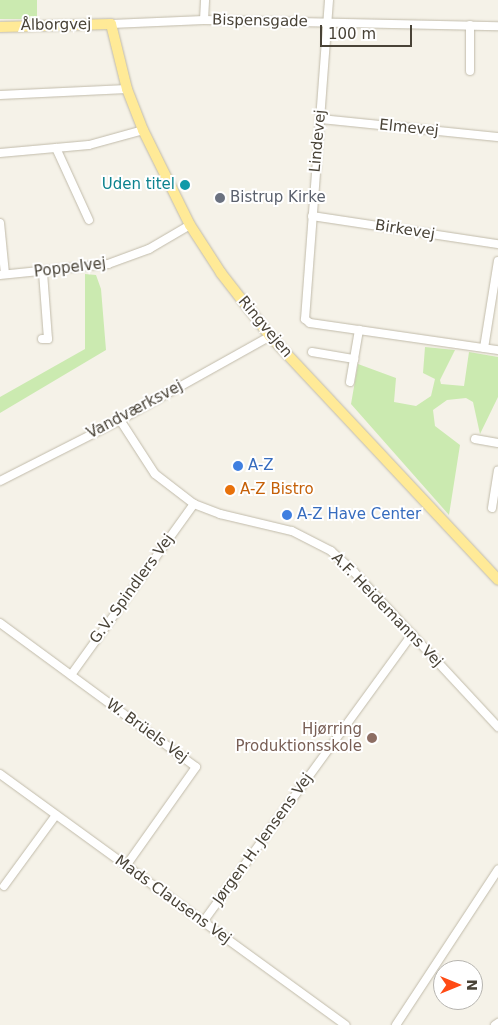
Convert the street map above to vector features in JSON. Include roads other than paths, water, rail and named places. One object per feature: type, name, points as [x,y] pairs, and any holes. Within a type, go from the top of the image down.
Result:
[{"type":"main road","name":"Ålborgvej","points":[[0,27],[111,24]]},
{"type":"main road","name":"Ringvejen","points":[[111,24],[127,89],[143,130],[190,225],[221,273],[270,336],[497,578]]},
{"type":"street","points":[[204,20],[205,0]]},
{"type":"street","name":"Lindevej","points":[[329,0],[305,319],[310,323],[359,330]]},
{"type":"street","name":"Bispensgade","points":[[111,24],[204,20],[498,26]]},
{"type":"street","points":[[470,26],[470,71]]},
{"type":"street","points":[[0,95],[127,89]]},
{"type":"street","name":"Elmevej","points":[[320,119],[498,137]]},
{"type":"street","points":[[0,152],[56,148],[106,141],[143,130]]},
{"type":"street","points":[[56,148],[89,220]]},
{"type":"street","name":"Birkevej","points":[[312,216],[498,244]]},
{"type":"street","points":[[0,223],[2,275]]},
{"type":"street","name":"Poppelvej","points":[[2,275],[91,268],[129,258],[190,225]]},
{"type":"street","points":[[484,348],[498,261]]},
{"type":"street","points":[[42,339],[48,339],[43,272]]},
{"type":"street","points":[[350,382],[359,330],[498,350]]},
{"type":"street","name":"Vandværksvej","points":[[0,482],[120,420],[270,336]]},
{"type":"street","points":[[312,352],[354,359]]},
{"type":"street","name":"A.F. Heidemanns Vej","points":[[120,420],[156,474],[194,504],[292,531],[316,542],[354,572],[498,727]]},
{"type":"street","points":[[475,439],[498,443]]},
{"type":"street","points":[[492,508],[498,470]]},
{"type":"street","name":"G.V. Spindlers Vej","points":[[71,675],[194,504]]},
{"type":"street","name":"W. Brüels Vej","points":[[0,623],[196,767],[126,866]]},
{"type":"street","name":"Jørgen H. Jensens Vej","points":[[203,922],[412,634]]},
{"type":"street","name":"Mads Clausens Vej","points":[[0,774],[346,1025]]},
{"type":"street","points":[[4,886],[56,815]]},
{"type":"street","points":[[396,1025],[498,870]]},
{"type":"place","name":"Uden titel","points":[[185,185]]},
{"type":"place","name":"Bistrup Kirke","points":[[220,198]]},
{"type":"place","name":"A-Z","points":[[238,466]]},
{"type":"place","name":"A-Z Bistro","points":[[230,490]]},
{"type":"place","name":"A-Z Have Center","points":[[287,515]]},
{"type":"place","name":"Hjørring Produktionsskole","points":[[372,738]]}]
